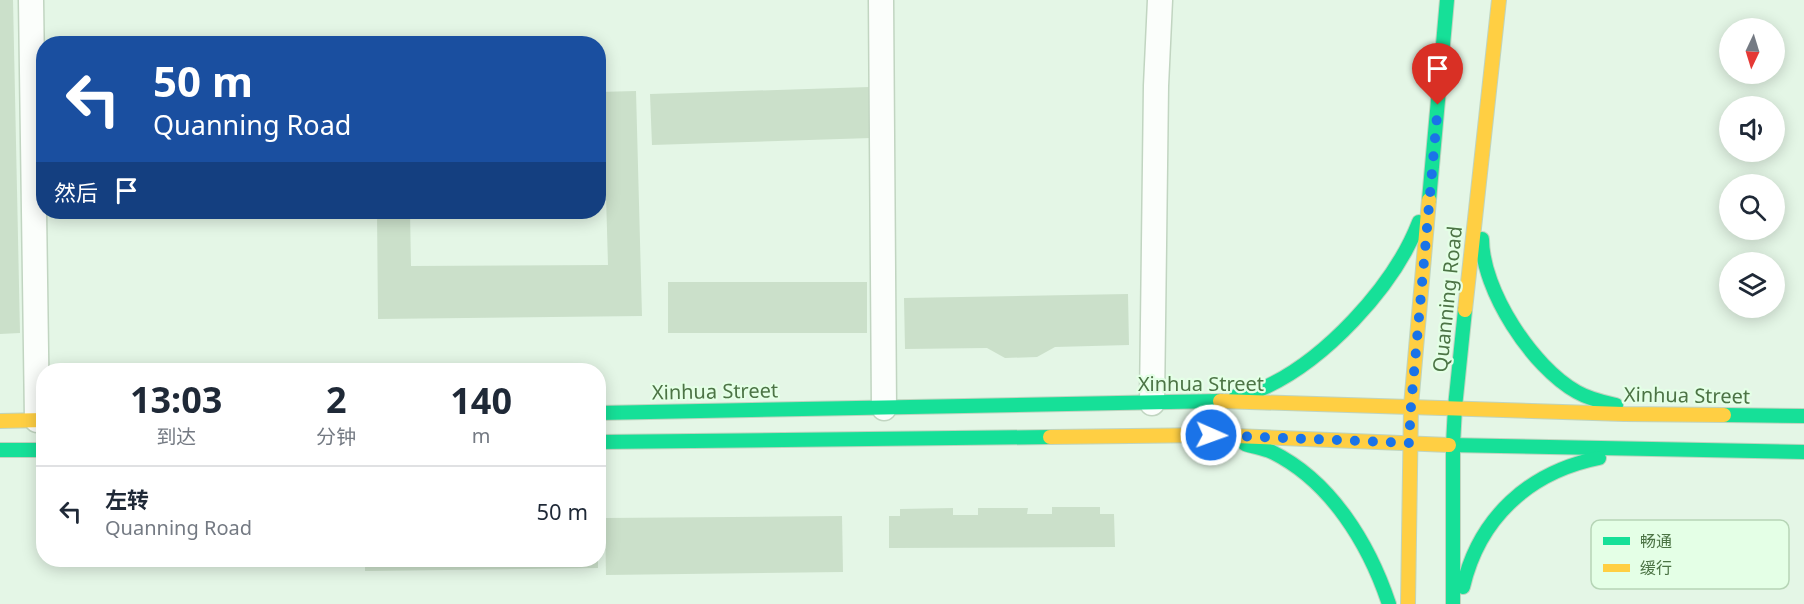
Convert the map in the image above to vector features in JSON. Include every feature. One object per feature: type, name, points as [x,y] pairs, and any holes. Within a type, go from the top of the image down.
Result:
[{"type":"main road","name":"Quanning Road","points":[[1408,604],[1411,406],[1447,0]]},
{"type":"main road","name":"Quanning Road","points":[[1454,604],[1453,445],[1455,407],[1498,0]]},
{"type":"main road","points":[[1214,401],[1258,390],[1292,370],[1333,338],[1371,301],[1399,266],[1417,228],[1432,168]]},
{"type":"main road","points":[[1479,183],[1483,259],[1486,268],[1507,315],[1527,346],[1554,375],[1581,393],[1610,404],[1705,415]]},
{"type":"main road","name":"Xinhua Street","points":[[606,413],[1214,401],[1804,416]]},
{"type":"main road","points":[[0,421],[36,420]]},
{"type":"main road","points":[[1211,435],[1274,453],[1337,505],[1366,550],[1389,604]]},
{"type":"main road","points":[[606,442],[1211,435],[1453,445],[1804,452]]},
{"type":"main road","points":[[0,450],[36,450]]},
{"type":"main road","points":[[1461,604],[1464,576],[1474,549],[1491,523],[1514,499],[1537,481],[1565,465],[1590,459],[1685,450]]},
{"type":"street","points":[[31,0],[39,363]]},
{"type":"street","points":[[881,0],[884,408]]},
{"type":"street","points":[[1152,403],[1156,86],[1160,0]]},
{"type":"building","points":[[0,0],[13,0],[20,333],[0,334]]},
{"type":"building","points":[[869,87],[871,138],[652,145],[650,94]]},
{"type":"building","points":[[636,91],[642,316],[378,319],[377,219],[410,219],[411,266],[608,265],[606,92]]},
{"type":"building","points":[[668,282],[867,282],[867,333],[668,333]]},
{"type":"building","points":[[1128,294],[1129,345],[1055,347],[1037,357],[1005,358],[987,348],[905,349],[904,298]]},
{"type":"building","points":[[1052,507],[1100,507],[1100,514],[1114,514],[1115,547],[889,548],[889,516],[900,516],[900,509],[953,508],[953,515],[978,515],[978,508],[1028,508],[1027,514],[1052,514]]},
{"type":"building","points":[[842,516],[843,572],[606,575],[606,518]]},
{"type":"building","points":[[365,567],[598,567],[598,568],[365,571]]},
{"type":"traffic: fast","points":[[1429,200],[1447,0]]},
{"type":"traffic: fast","points":[[1236,396],[1259,390],[1283,378],[1331,342],[1374,297],[1408,247],[1419,222]]},
{"type":"traffic: fast","points":[[1482,239],[1484,259],[1500,303],[1527,346],[1543,365],[1577,392],[1616,405]]},
{"type":"traffic: fast","points":[[1453,604],[1453,445],[1465,310]]},
{"type":"traffic: fast","points":[[606,413],[1220,401]]},
{"type":"traffic: fast","points":[[1724,415],[1804,416]]},
{"type":"traffic: fast","points":[[606,442],[1050,437]]},
{"type":"traffic: fast","points":[[1245,444],[1265,449],[1293,464],[1330,497],[1359,537],[1381,581],[1389,604]]},
{"type":"traffic: fast","points":[[1449,445],[1804,452]]},
{"type":"traffic: fast","points":[[0,450],[36,450]]},
{"type":"traffic: fast","points":[[1463,587],[1481,540],[1511,502],[1550,474],[1599,458]]},
{"type":"traffic: slow","points":[[1465,310],[1499,0]]},
{"type":"traffic: slow","points":[[1408,604],[1411,406],[1429,200]]},
{"type":"traffic: slow","points":[[1220,401],[1724,415]]},
{"type":"traffic: slow","points":[[0,421],[36,420]]},
{"type":"traffic: slow","points":[[1050,437],[1211,435],[1449,445]]},
{"type":"route","points":[[1211,435],[1409,443],[1438,105]]}]
